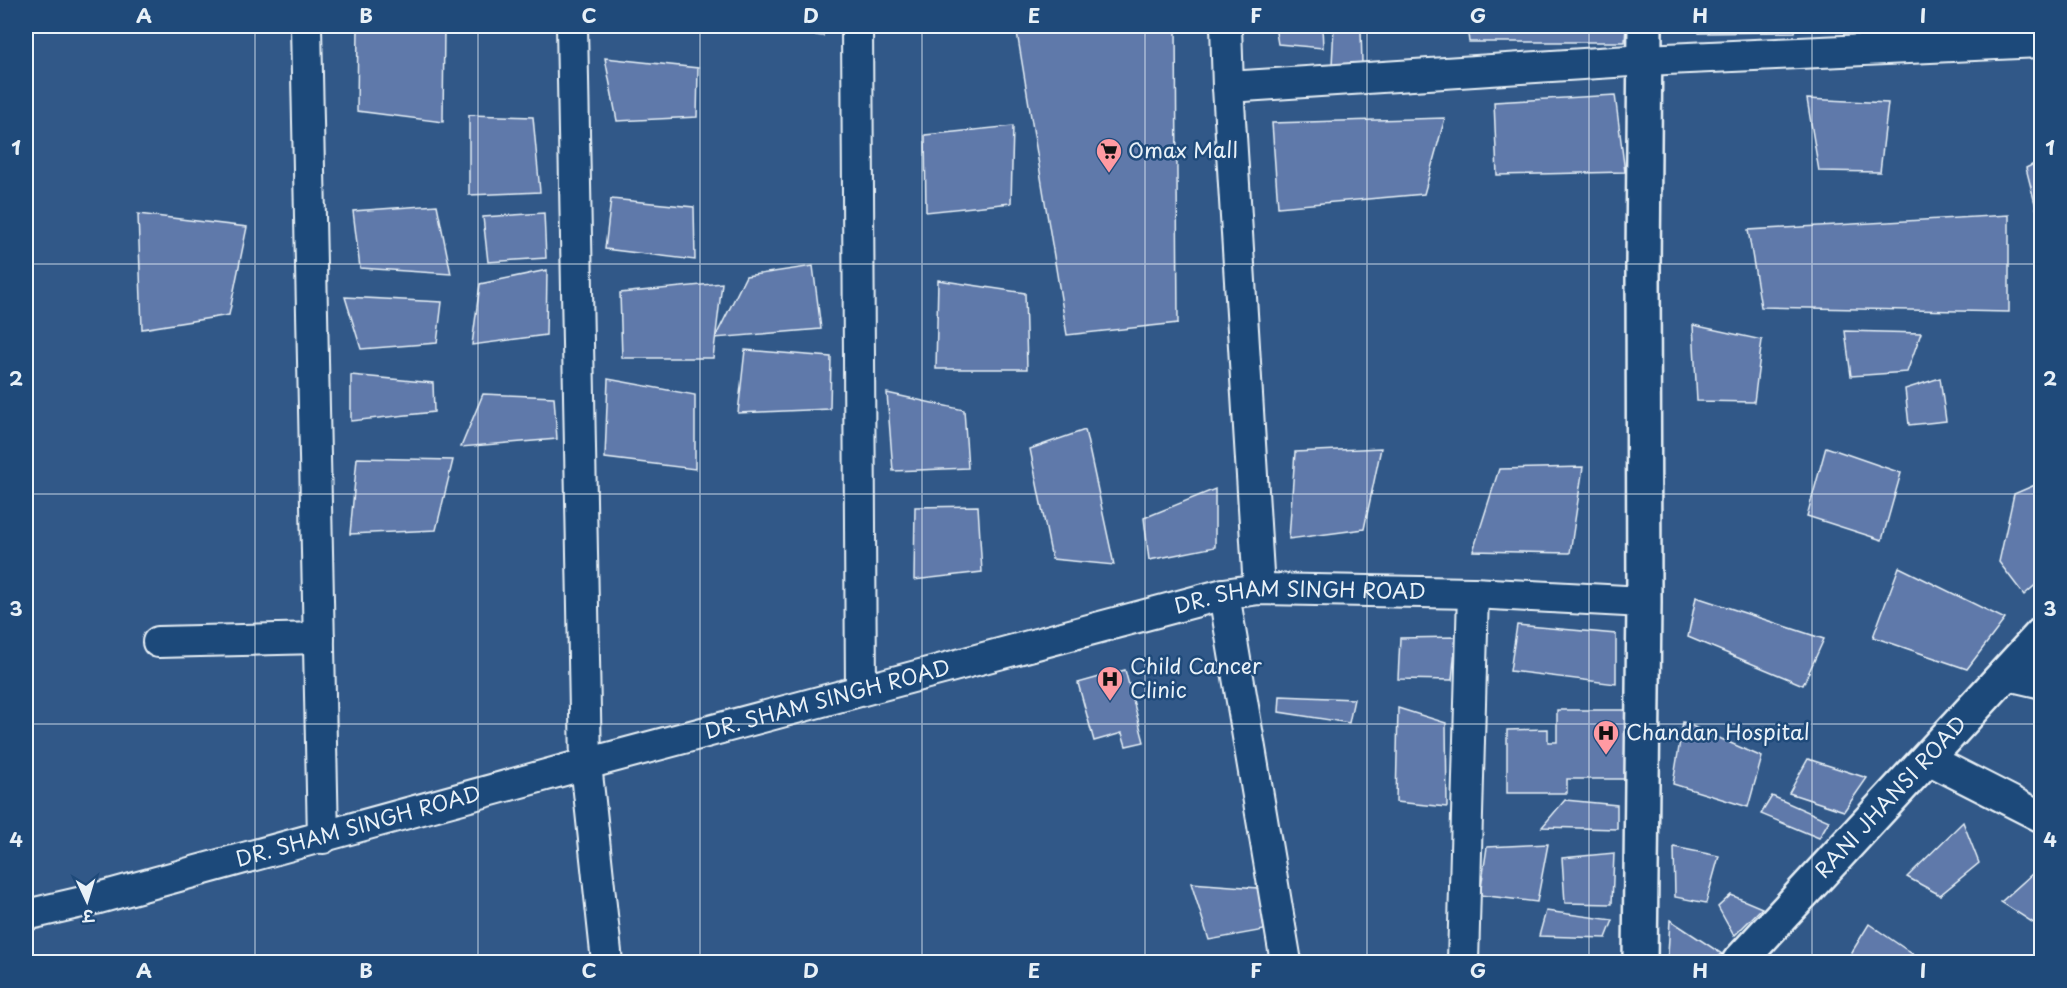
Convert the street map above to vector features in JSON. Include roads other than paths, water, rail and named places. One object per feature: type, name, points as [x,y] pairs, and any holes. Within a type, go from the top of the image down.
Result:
[{"type":"street","points":[[306,26],[323,838]]},
{"type":"street","points":[[572,26],[586,764],[607,963]]},
{"type":"street","points":[[857,26],[861,690]]},
{"type":"street","points":[[1226,26],[1259,589]]},
{"type":"street","points":[[1640,963],[1644,602],[1645,26]]},
{"type":"street","points":[[1228,87],[1645,60],[2042,42]]},
{"type":"street","name":"DR. SHAM SINGH ROAD","points":[[26,915],[95,899],[323,838],[586,764],[1224,594],[1259,589],[1473,593],[1644,602]]},
{"type":"street","points":[[1463,963],[1473,593]]},
{"type":"street","points":[[1224,594],[1286,963]]},
{"type":"street","name":"RANI JHANSI ROAD","points":[[1739,963],[2042,634]]},
{"type":"street","points":[[158,642],[319,638]]},
{"type":"street","points":[[2003,674],[2042,683]]},
{"type":"street","points":[[1926,758],[2042,817]]},
{"type":"place","name":"Omax Mall","points":[[1109,174]]},
{"type":"place","name":"Child Cancer Clinic","points":[[1110,702]]},
{"type":"place","name":"Chandan Hospital","points":[[1606,756]]}]
